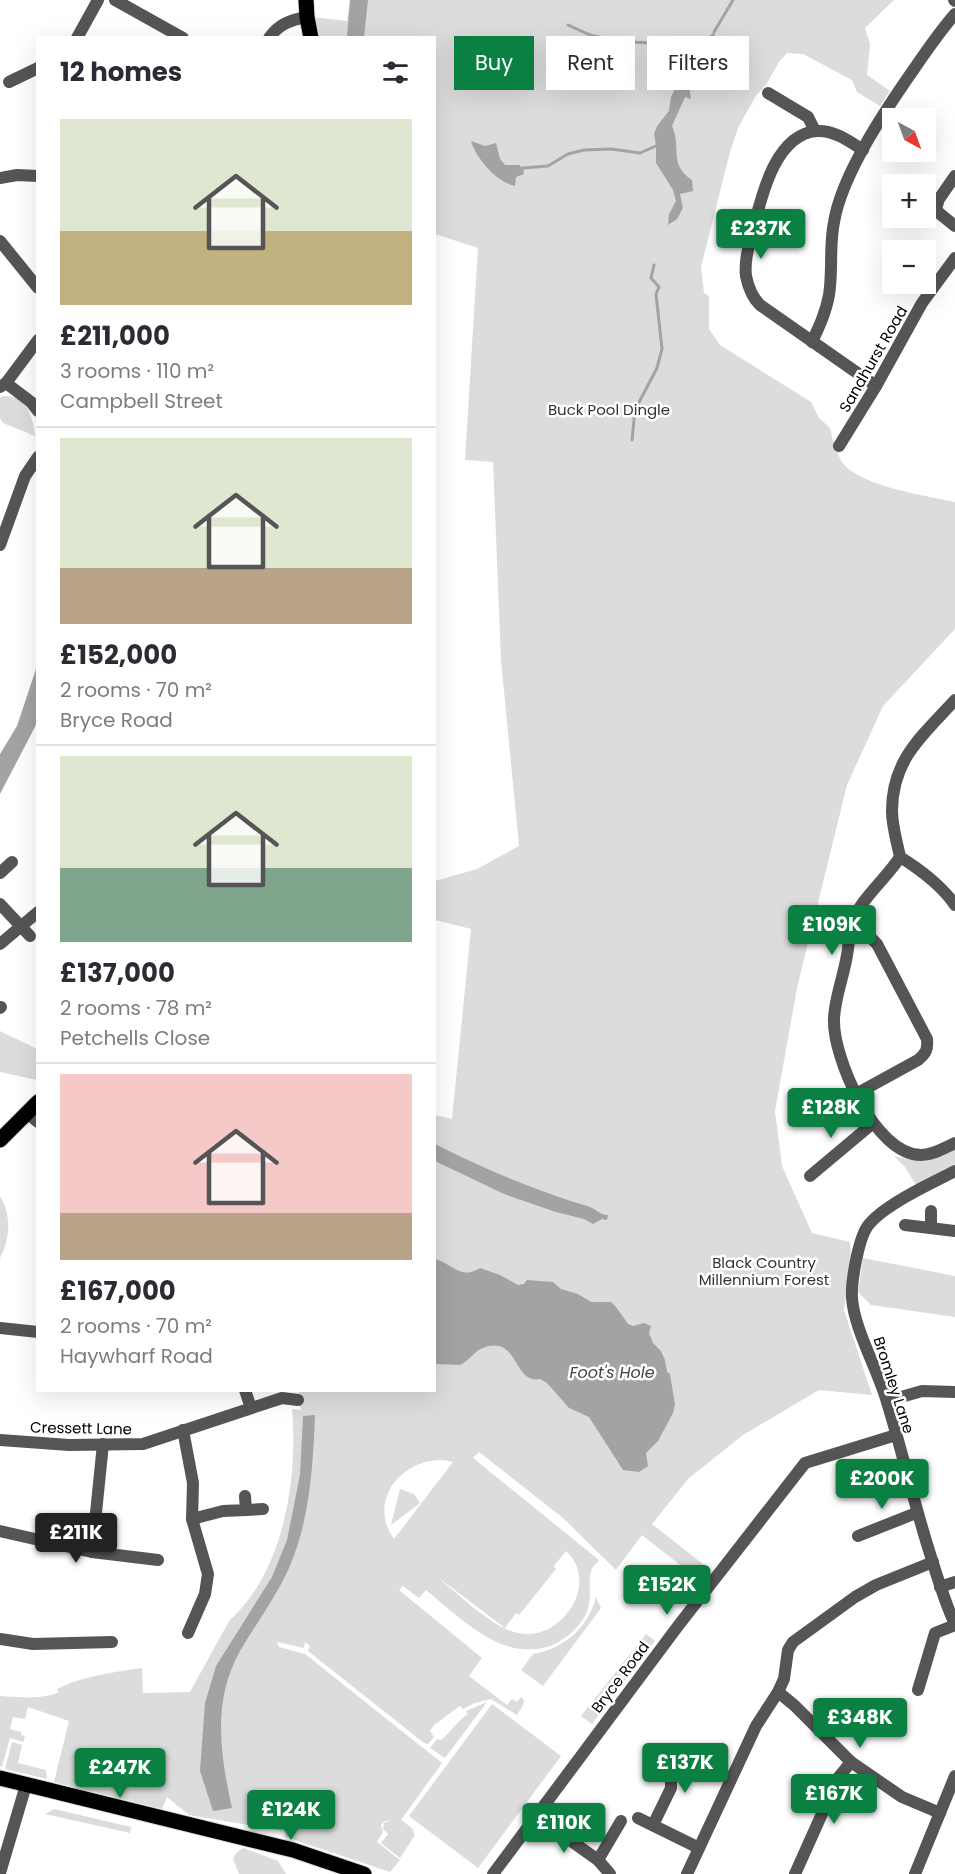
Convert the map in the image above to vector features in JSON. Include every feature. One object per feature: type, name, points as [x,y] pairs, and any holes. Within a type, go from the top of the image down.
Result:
[{"type":"main road","points":[[306,0],[311,36]]},
{"type":"main road","points":[[0,1140],[34,1113]]},
{"type":"main road","points":[[0,1780],[342,1874]]},
{"type":"main road","points":[[0,1786],[25,1788],[293,1850],[364,1874]]},
{"type":"street","points":[[78,36],[98,0]]},
{"type":"street","points":[[115,0],[179,36]]},
{"type":"street","points":[[812,342],[821,323],[828,299],[834,222],[838,204],[863,150],[905,82],[943,27],[955,14]]},
{"type":"street","points":[[270,36],[274,30],[288,20],[307,17]]},
{"type":"street","points":[[9,82],[36,69]]},
{"type":"street","points":[[770,97],[808,117],[815,131]]},
{"type":"street","points":[[863,150],[843,137],[825,131],[815,131],[794,141],[785,149],[774,166],[758,212],[746,263],[746,275],[755,300],[876,386]]},
{"type":"street","points":[[0,177],[36,176]]},
{"type":"street","points":[[955,176],[939,199],[936,208],[955,226]]},
{"type":"street","points":[[0,241],[36,286]]},
{"type":"street","name":"Sandhurst Road","points":[[839,446],[876,386],[922,303],[955,258]]},
{"type":"street","points":[[36,343],[3,385],[31,402],[36,408]]},
{"type":"street","points":[[0,545],[25,476],[36,460]]},
{"type":"street","points":[[955,700],[909,750],[897,775],[892,812],[900,857],[852,922],[834,1017],[836,1045],[856,1094],[872,1124],[898,1149],[919,1155],[937,1152],[955,1143]]},
{"type":"street","points":[[900,857],[918,868],[945,891],[955,905]]},
{"type":"street","points":[[0,873],[12,862]]},
{"type":"street","points":[[0,904],[26,931]]},
{"type":"street","points":[[1,940],[26,931],[36,915]]},
{"type":"street","points":[[852,928],[871,938],[877,944],[927,1039],[928,1046],[926,1053],[918,1059],[856,1094]]},
{"type":"street","points":[[810,1176],[824,1172],[872,1124]]},
{"type":"street","name":"Bromley Lane","points":[[955,1171],[917,1191],[873,1221],[864,1234],[852,1291],[855,1317],[876,1367],[916,1513],[940,1587],[955,1624]]},
{"type":"street","points":[[931,1228],[932,1211]]},
{"type":"street","points":[[905,1225],[955,1231]]},
{"type":"street","points":[[0,1328],[36,1332]]},
{"type":"street","points":[[887,1401],[922,1391],[955,1392]]},
{"type":"street","points":[[246,1392],[251,1408]]},
{"type":"street","name":"Cressett Lane","points":[[0,1440],[69,1445],[143,1443],[282,1398],[298,1400]]},
{"type":"street","points":[[183,1430],[193,1483],[192,1519],[208,1574],[205,1594],[188,1633]]},
{"type":"street","name":"Bryce Road","points":[[493,1874],[678,1626],[805,1463],[896,1435]]},
{"type":"street","points":[[92,1552],[103,1444]]},
{"type":"street","points":[[245,1496],[246,1510]]},
{"type":"street","points":[[192,1519],[223,1511],[263,1509]]},
{"type":"street","points":[[858,1536],[916,1513]]},
{"type":"street","points":[[0,1531],[92,1552],[158,1560]]},
{"type":"street","points":[[687,1874],[756,1726],[778,1692],[784,1679],[788,1650],[798,1637],[876,1584],[933,1562]]},
{"type":"street","points":[[940,1587],[955,1582]]},
{"type":"street","points":[[918,1690],[935,1633],[955,1624]]},
{"type":"street","points":[[0,1639],[33,1644],[112,1642]]},
{"type":"street","points":[[778,1692],[851,1762],[902,1797],[946,1808]]},
{"type":"street","points":[[795,1874],[838,1778],[851,1762]]},
{"type":"street","points":[[653,1825],[671,1788],[671,1778],[662,1766]]},
{"type":"street","points":[[915,1874],[946,1808],[955,1776]]},
{"type":"street","points":[[0,1873],[25,1788]]},
{"type":"street","points":[[536,1816],[598,1860],[610,1874]]},
{"type":"street","points":[[638,1818],[699,1848]]},
{"type":"street","points":[[598,1860],[621,1821]]},
{"type":"green space","name":"Buck Pool Dingle","points":[[350,0],[894,0],[865,28],[870,44],[867,75],[890,91],[880,106],[857,92],[852,80],[803,54],[787,53],[766,85],[755,97],[738,128],[730,152],[701,267],[704,293],[709,296],[709,329],[720,345],[811,402],[819,418],[830,428],[833,441],[839,446],[838,455],[845,466],[857,475],[890,488],[955,502],[955,629],[883,706],[847,785],[797,988],[775,1111],[782,1166],[812,1233],[850,1242],[851,1256],[844,1310],[872,1395],[819,1390],[743,1435],[689,1478],[652,1524],[708,1568],[698,1579],[642,1535],[616,1570],[563,1518],[479,1452],[473,1458],[599,1560],[591,1571],[590,1598],[585,1616],[572,1632],[559,1642],[537,1649],[519,1649],[485,1636],[426,1590],[419,1598],[403,1586],[399,1590],[482,1658],[469,1676],[507,1705],[512,1699],[517,1702],[521,1697],[524,1700],[517,1715],[491,1699],[463,1709],[460,1706],[434,1725],[430,1731],[434,1737],[428,1744],[424,1743],[308,1651],[310,1646],[305,1642],[304,1648],[277,1642],[279,1647],[305,1654],[442,1763],[401,1820],[412,1828],[415,1835],[400,1858],[381,1843],[388,1834],[383,1829],[384,1823],[391,1820],[385,1821],[381,1825],[383,1832],[377,1842],[400,1860],[390,1872],[286,1837],[284,1831],[189,1815],[167,1797],[162,1809],[54,1782],[69,1721],[28,1707],[25,1719],[13,1717],[10,1729],[21,1732],[21,1735],[25,1736],[23,1742],[10,1738],[2,1767],[0,1766],[0,1696],[52,1695],[59,1692],[57,1689],[87,1678],[142,1668],[143,1693],[190,1692],[229,1621],[248,1601],[275,1551],[289,1494],[292,1465],[292,1409],[301,1410],[299,1392],[436,1392],[436,1115],[452,1119],[471,929],[436,920],[436,881],[477,869],[519,846],[501,660],[493,462],[465,460],[478,248],[436,234],[436,36],[316,36],[313,17],[347,21]],"holes":[[[443,1460],[453,1462],[394,1539],[387,1525],[384,1510],[393,1485],[414,1467]],[[566,1551],[576,1564],[579,1579],[578,1594],[571,1608],[549,1629],[534,1634],[518,1633],[508,1630],[497,1624],[475,1609],[435,1575],[505,1628],[516,1613],[519,1615],[556,1569],[554,1566]]]},
{"type":"green space","points":[[3,396],[18,399],[27,408],[35,436],[3,423],[0,418],[0,398]]},
{"type":"green space","points":[[0,1031],[36,1049],[36,1080],[0,1072]]},
{"type":"green space","points":[[955,1148],[955,1165],[916,1185],[905,1167],[894,1156],[910,1159],[925,1158]]},
{"type":"green space","points":[[0,1196],[8,1220],[8,1235],[0,1258]]},
{"type":"green space","name":"Black Country Millennium Forest","points":[[863,1258],[955,1276],[955,1317],[871,1305],[858,1292]]},
{"type":"green space","points":[[400,1489],[414,1494],[420,1503],[391,1525]]},
{"type":"green space","points":[[596,1597],[601,1608],[543,1686],[521,1670],[533,1654],[555,1647],[574,1635],[587,1618]]},
{"type":"green space","points":[[646,1634],[655,1641],[592,1724],[581,1716]]},
{"type":"green space","points":[[487,1702],[445,1758],[430,1748],[437,1739],[441,1740],[468,1714],[466,1711]]},
{"type":"green space","points":[[492,1704],[561,1756],[478,1868],[409,1816]]},
{"type":"green space","points":[[12,1742],[22,1745],[18,1763],[46,1770],[47,1779],[5,1769]]},
{"type":"green space","points":[[54,1809],[131,1827],[130,1833],[45,1814]]},
{"type":"green space","points":[[243,1848],[278,1861],[286,1874],[239,1874],[233,1859],[236,1853]]},
{"type":"water","points":[[350,0],[368,0],[364,36],[347,36]]},
{"type":"water","points":[[690,90],[691,99],[685,97],[672,126],[678,162],[680,168],[692,180],[693,191],[680,194],[683,208],[677,219],[668,225],[669,214],[676,201],[673,190],[656,163],[654,134],[657,126],[669,111],[674,91]]},
{"type":"water","points":[[471,141],[485,146],[496,143],[500,159],[505,165],[519,165],[523,168],[524,174],[516,177],[515,186],[501,180],[488,168],[477,155]]},
{"type":"water","points":[[36,669],[36,725],[0,794],[0,754],[17,726]]},
{"type":"water","points":[[436,1144],[510,1178],[590,1207],[608,1215],[607,1220],[602,1219],[593,1224],[584,1219],[504,1194],[436,1161]]},
{"type":"water","name":"Foot's Hole","points":[[436,1259],[462,1272],[480,1268],[518,1285],[524,1284],[527,1280],[553,1282],[561,1289],[578,1294],[591,1302],[611,1302],[628,1324],[633,1326],[644,1323],[651,1326],[649,1333],[653,1343],[661,1351],[667,1372],[670,1374],[675,1405],[658,1441],[646,1453],[648,1466],[639,1472],[623,1470],[589,1417],[569,1408],[547,1383],[525,1375],[510,1353],[503,1348],[495,1346],[483,1348],[460,1365],[436,1364]]},
{"type":"water","points":[[315,1415],[309,1493],[296,1550],[278,1589],[240,1651],[225,1689],[222,1708],[222,1748],[232,1808],[213,1811],[200,1771],[205,1703],[216,1666],[272,1577],[287,1540],[300,1475],[303,1416]]},
{"type":"waterway","points":[[714,32],[733,0]]},
{"type":"waterway","points":[[568,25],[590,35],[616,41],[647,43]]},
{"type":"waterway","points":[[523,168],[548,166],[568,154],[584,150],[611,149],[640,153],[656,146]]},
{"type":"waterway","points":[[632,440],[635,410],[657,368],[662,349],[656,294],[659,287],[651,278],[654,265]]}]
